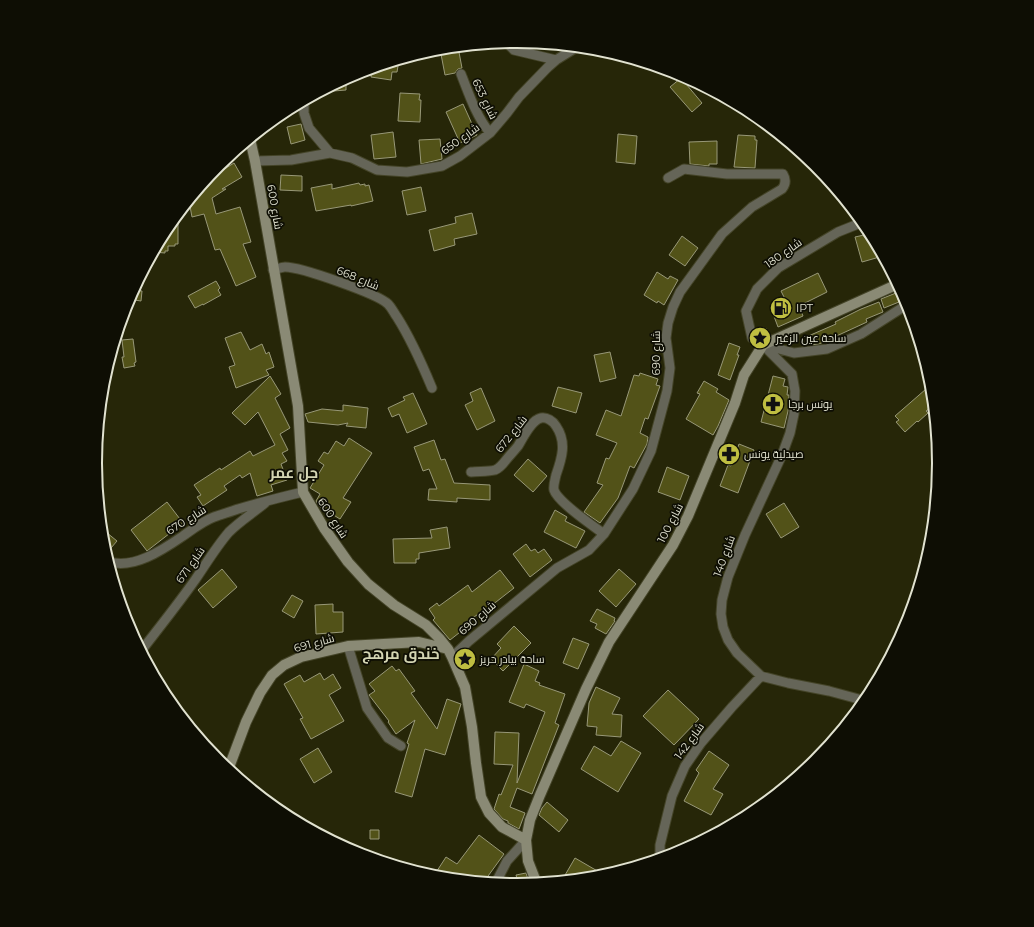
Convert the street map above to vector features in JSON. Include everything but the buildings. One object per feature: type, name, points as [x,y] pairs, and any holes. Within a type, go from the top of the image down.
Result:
[{"type":"main road","name":"شارع 600","points":[[251,144],[298,406],[303,492],[324,528],[348,562],[368,584],[394,605],[426,625],[440,639],[450,653],[465,687],[472,726],[481,797],[489,813],[502,827],[526,840]]},
{"type":"main road","points":[[763,345],[893,286]]},
{"type":"main road","name":"شارع 100","points":[[535,878],[528,861],[526,840],[530,820],[540,795],[609,642],[676,539],[688,516],[735,403],[744,375],[763,345]]},
{"type":"main road","name":"شارع 691","points":[[230,764],[246,722],[260,693],[272,675],[284,665],[301,657],[348,646],[419,642],[450,653]]},
{"type":"street","points":[[512,48],[514,50],[556,60]]},
{"type":"street","name":"شارع 650","points":[[255,162],[291,160],[330,153],[352,158],[377,170],[394,172],[407,172],[446,165],[490,133],[508,113],[519,97],[556,60],[569,52]]},
{"type":"street","name":"شارع 653","points":[[461,74],[480,117],[490,133]]},
{"type":"street","points":[[304,107],[304,114],[308,128],[330,153]]},
{"type":"street","name":"شارع 690","points":[[450,653],[469,641],[557,568],[589,550],[604,534],[633,489],[651,451],[667,391],[670,368],[666,338],[668,323],[680,292],[722,234],[752,207],[782,189],[786,182],[783,174],[727,174],[684,169],[668,178]]},
{"type":"street","name":"شارع 180","points":[[763,345],[752,338],[746,311],[757,289],[778,268],[838,232],[856,225]]},
{"type":"street","name":"شارع 668","points":[[273,270],[285,267],[305,272],[373,295],[388,304],[401,323],[419,357],[432,388]]},
{"type":"street","points":[[763,345],[794,353],[827,349],[861,334],[902,308]]},
{"type":"street","name":"شارع 140","points":[[763,345],[792,374],[795,391],[794,414],[790,434],[782,456],[745,535],[728,577],[722,600],[721,614],[723,627],[728,640],[737,653],[761,676],[859,699]]},
{"type":"street","name":"شارع 672","points":[[471,472],[496,470],[504,464],[529,428],[535,422],[540,418],[554,422],[560,431],[563,448],[554,482],[554,489],[559,499],[604,534]]},
{"type":"street","name":"شارع 670","points":[[114,563],[120,564],[141,560],[156,553],[213,517],[268,500],[303,492]]},
{"type":"street","name":"شارع 671","points":[[144,647],[229,532],[268,500]]},
{"type":"street","points":[[348,646],[367,708],[388,738],[401,746]]},
{"type":"street","name":"شارع 142","points":[[660,853],[660,845],[672,796],[685,766],[701,743],[761,676]]},
{"type":"street","points":[[498,878],[507,861],[526,840]]},
{"type":"place","name":"IPT","points":[[781,308]]},
{"type":"place","name":"ساحة عين الزغير","points":[[760,338]]},
{"type":"place","name":"يونس برجا","points":[[773,404]]},
{"type":"place","name":"صيدلية يونس","points":[[729,454]]},
{"type":"place","name":"ساحة بيادر حريز","points":[[465,659]]},
{"type":"district","name":"جل عمر","points":[[294,472]]},
{"type":"district","name":"خندق مرهج","points":[[401,653]]}]
